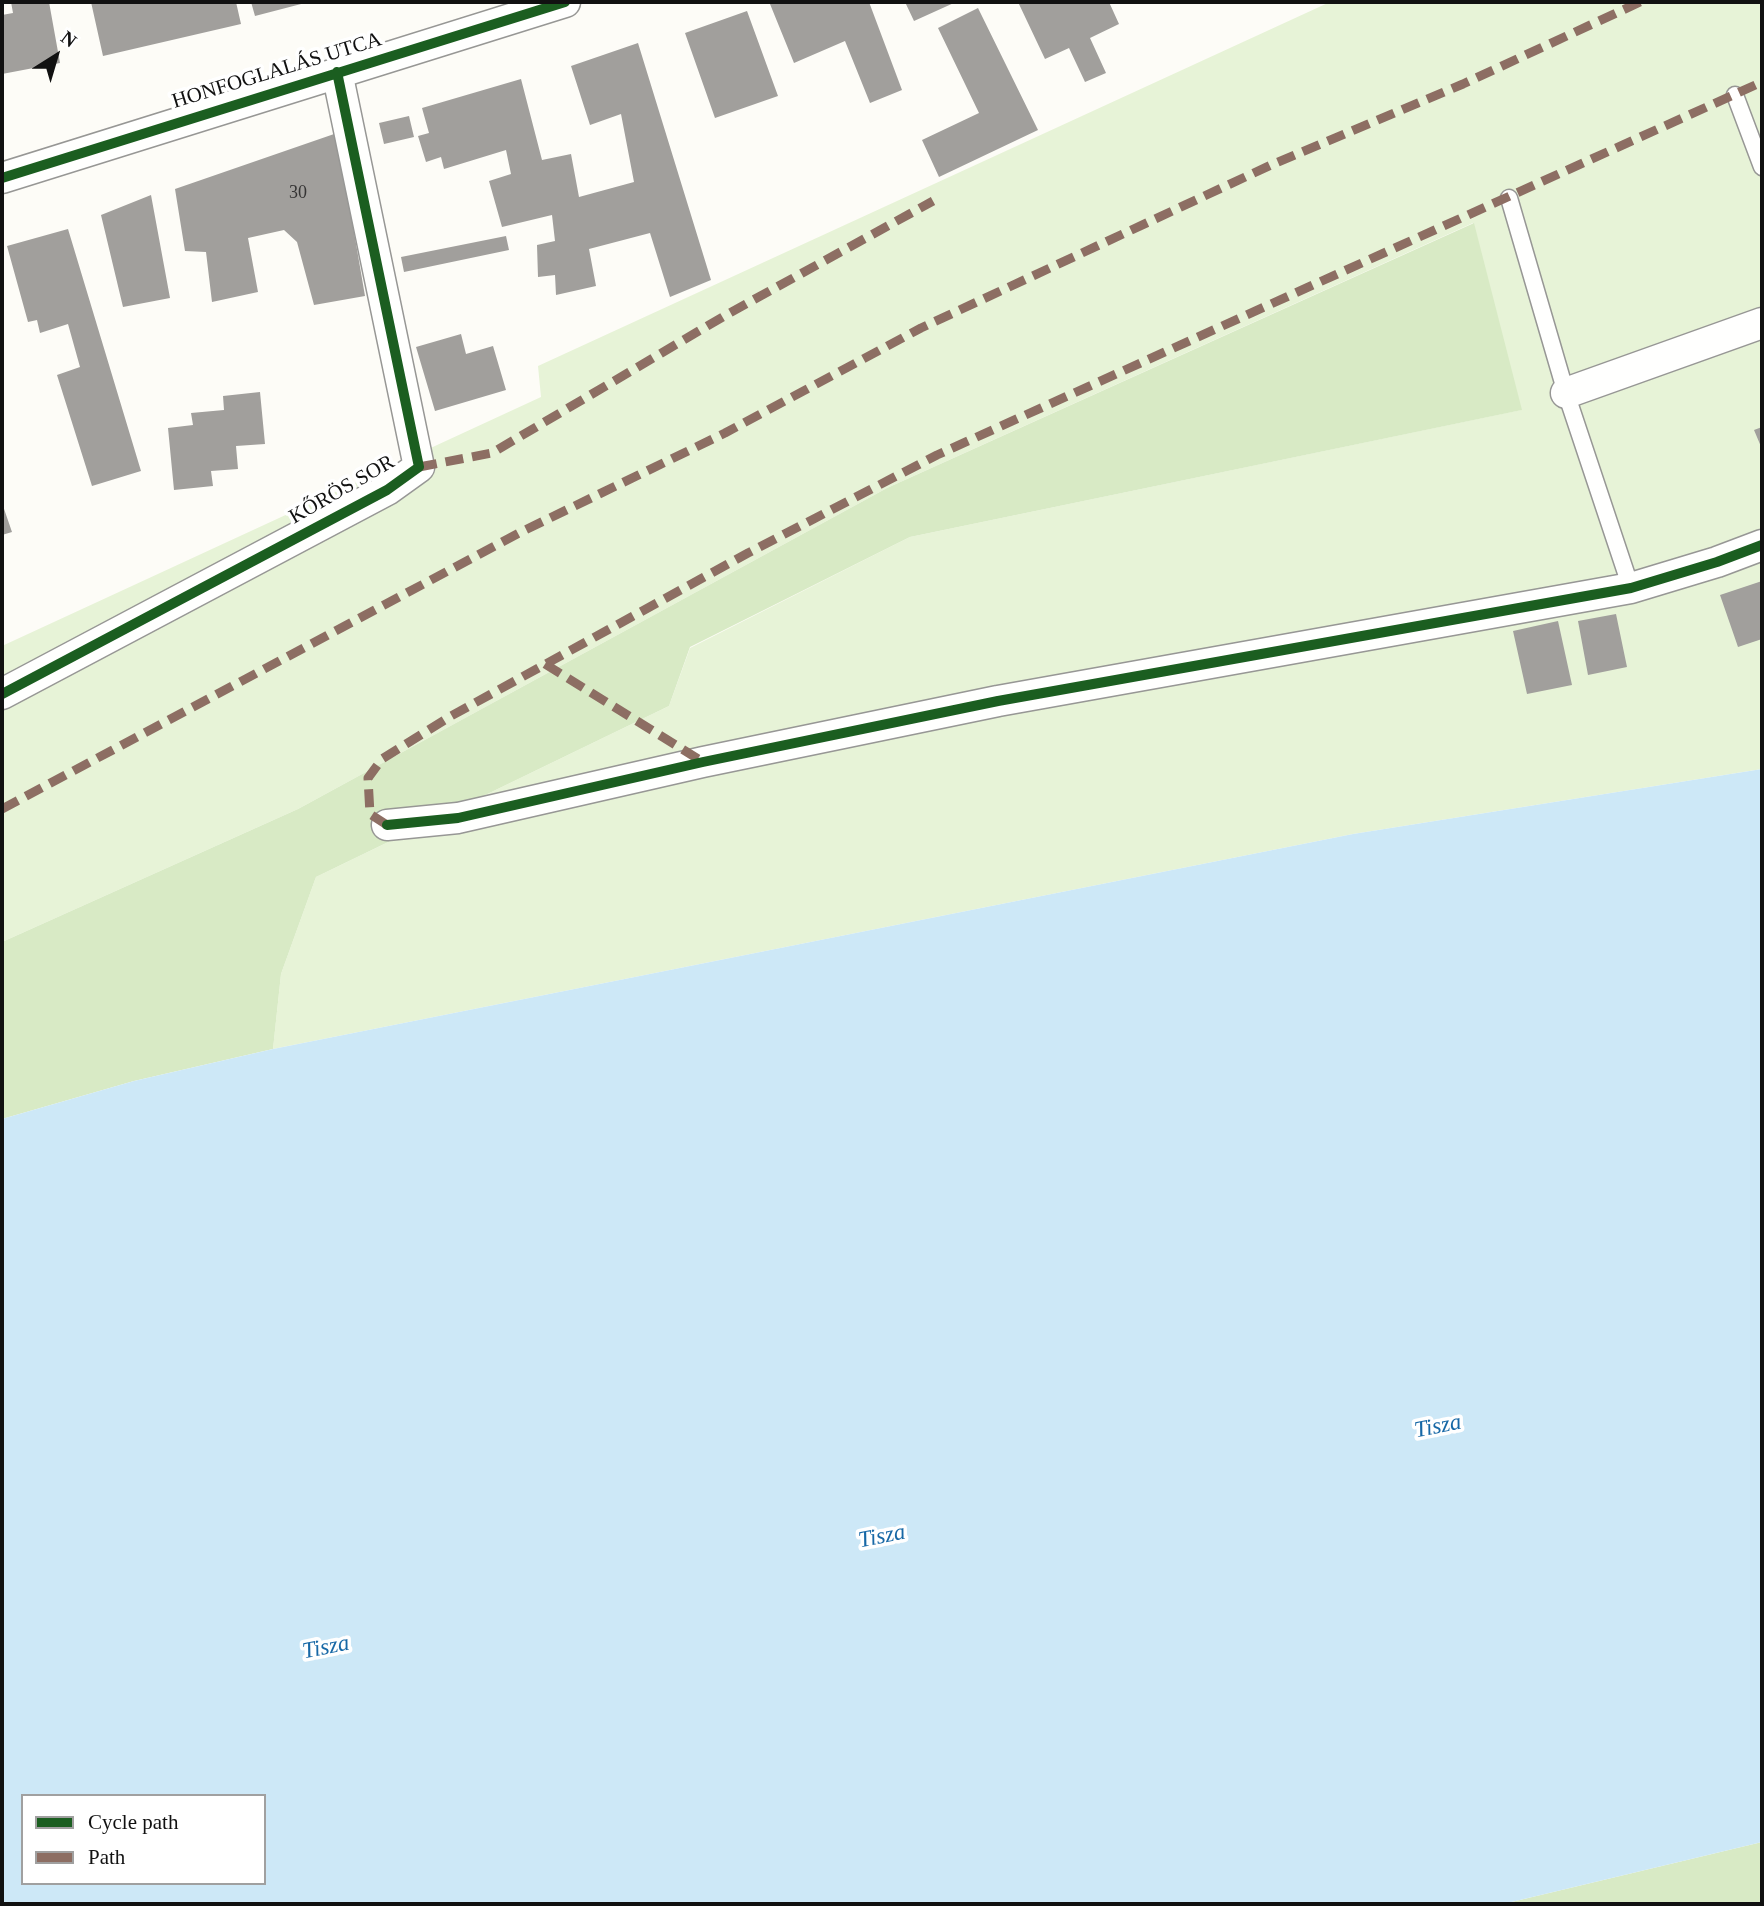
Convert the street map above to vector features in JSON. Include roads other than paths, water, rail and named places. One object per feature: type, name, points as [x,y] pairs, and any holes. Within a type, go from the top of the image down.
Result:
[{"type":"street","name":"HONFOGLALÁS UTCA","points":[[2,178],[565,2]]},
{"type":"street","name":"KŐRÖS SOR","points":[[2,694],[387,490],[419,467],[337,72]]},
{"type":"street","points":[[1566,393],[1762,323]]},
{"type":"street","points":[[387,825],[458,818],[703,762],[998,701],[1631,588],[1717,562],[1762,545]]},
{"type":"lane","points":[[1735,95],[1762,167]]},
{"type":"lane","points":[[1508,198],[1566,393],[1631,588]]},
{"type":"water","name":"Tisza","points":[[1762,769],[1762,1842],[1503,1904],[2,1904],[2,1119],[134,1081],[273,1049],[1353,834]]}]
